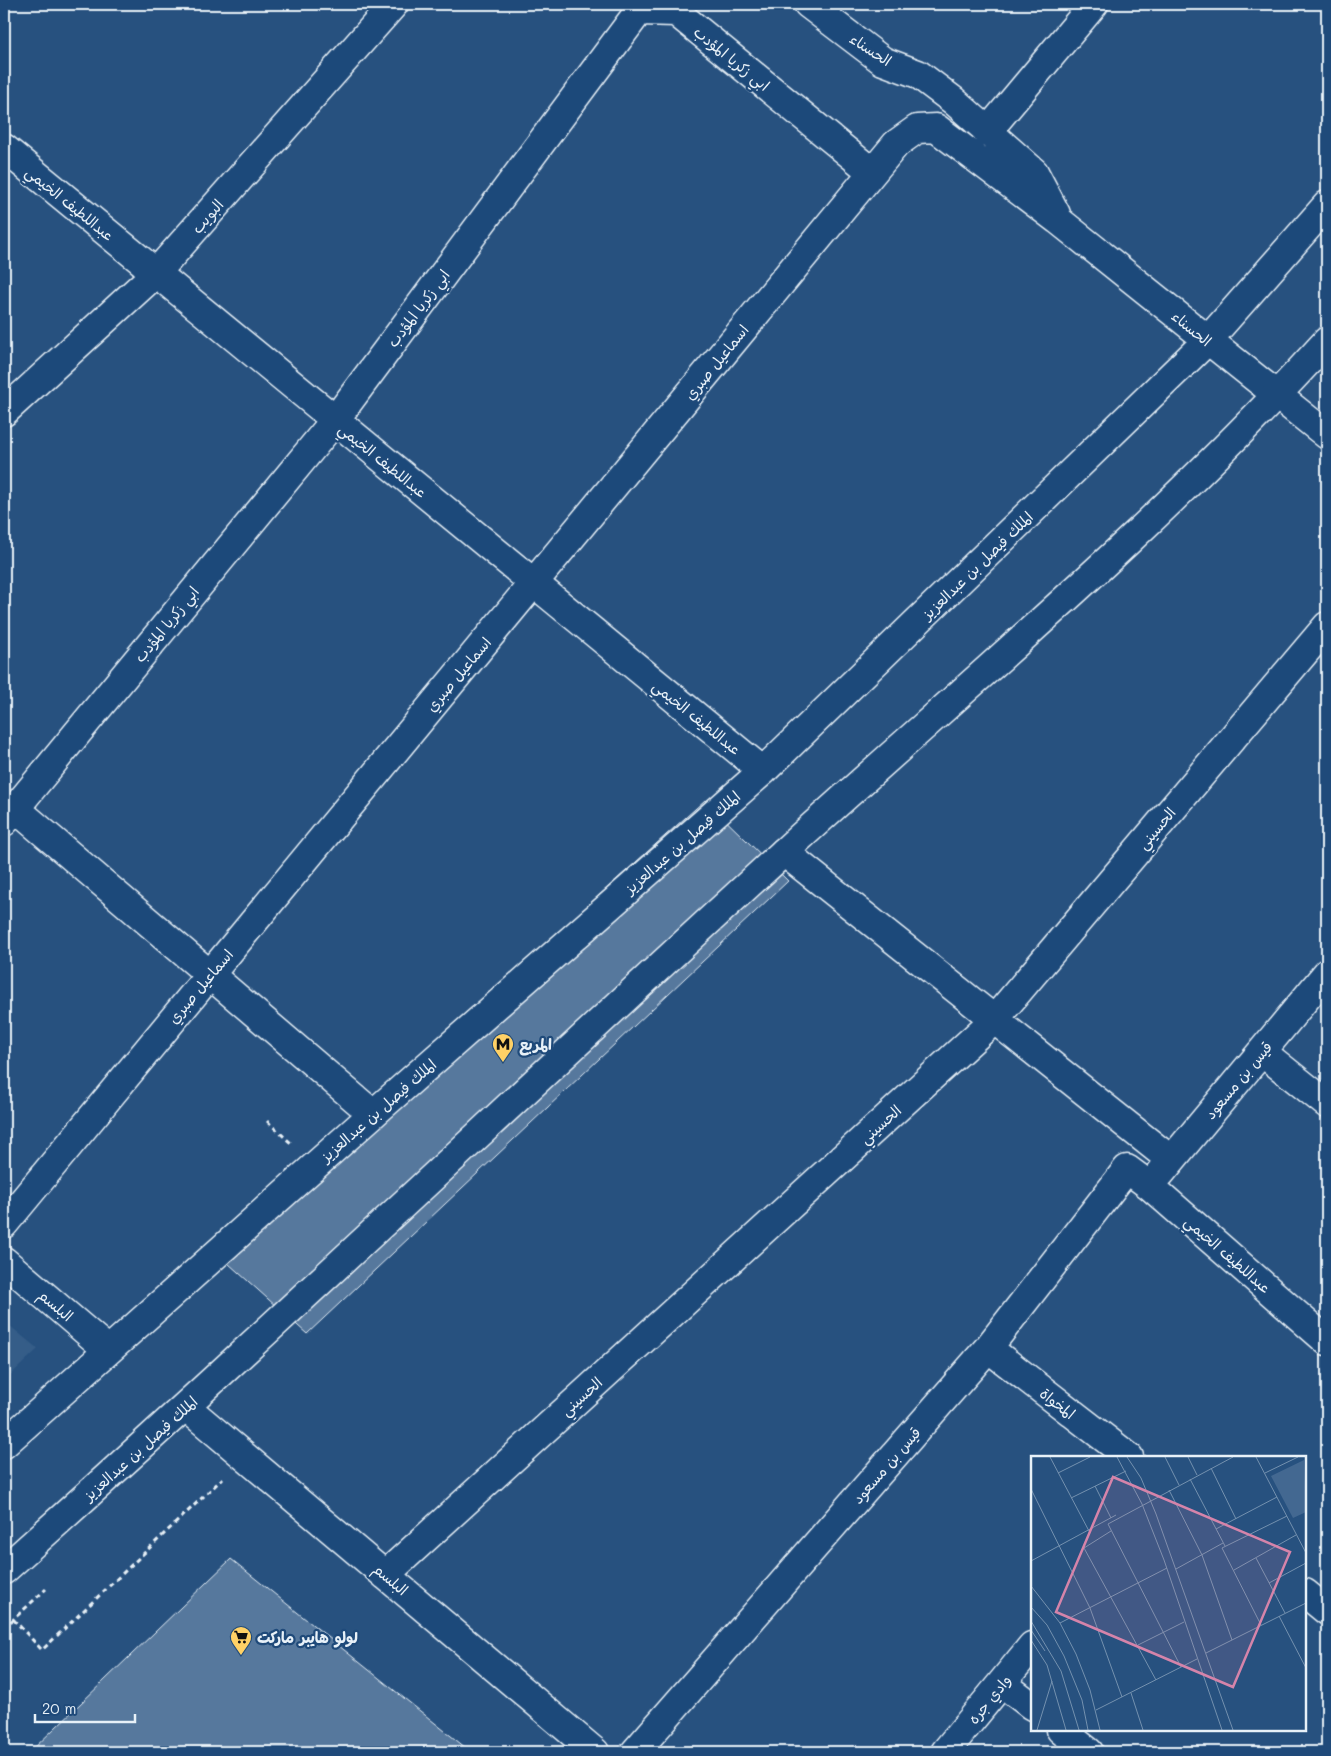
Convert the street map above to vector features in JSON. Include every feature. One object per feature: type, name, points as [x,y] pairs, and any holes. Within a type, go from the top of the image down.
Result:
[{"type":"street","name":"البويب","points":[[4,412],[156,273],[394,4]]},
{"type":"street","name":"الحسناء","points":[[808,4],[883,61],[918,74],[954,101],[1034,172],[1058,220]]},
{"type":"street","points":[[987,132],[1094,4]]},
{"type":"street","name":"ابي زكريا المؤدب","points":[[10,815],[335,420],[638,11],[676,12],[872,172]]},
{"type":"street","name":"الحسناء","points":[[917,129],[936,128],[1058,220],[1279,394],[1327,435]]},
{"type":"street","name":"اسماعيل صبري","points":[[4,1224],[872,172],[896,144],[917,129]]},
{"type":"street","name":"عبداللطيف الخيمي","points":[[4,148],[763,771]]},
{"type":"street","name":"الملك فيصل بن عبدالعزيز","points":[[4,1444],[373,1114],[763,771],[1208,340],[1327,205]]},
{"type":"street","name":"الملك فيصل بن عبدالعزيز","points":[[4,1570],[186,1407],[784,852],[1180,494],[1279,394],[1327,342]]},
{"type":"street","name":"الحسيني","points":[[385,1575],[994,1020],[1327,626]]},
{"type":"street","points":[[10,815],[210,974],[373,1114]]},
{"type":"street","points":[[784,852],[1172,1160]]},
{"type":"street","name":"قيس بن مسعود","points":[[1150,1186],[1327,973]]},
{"type":"street","points":[[1262,1052],[1327,1104]]},
{"type":"street","name":"عبداللطيف الخيمي","points":[[1127,1169],[1150,1186],[1327,1341]]},
{"type":"street","name":"قيس بن مسعود","points":[[635,1752],[988,1348],[1127,1169]]},
{"type":"street","name":"البلسم","points":[[4,1261],[108,1350]]},
{"type":"street","name":"المخواة","points":[[988,1348],[1128,1456]]},
{"type":"street","name":"البلسم","points":[[186,1407],[595,1752]]},
{"type":"street","points":[[1306,1594],[1327,1611]]},
{"type":"street","name":"وادي جره","points":[[945,1752],[1031,1647]]},
{"type":"street","points":[[1002,1682],[1031,1705]]},
{"type":"street","points":[[1062,1731],[1089,1752]]},
{"type":"path","points":[[13,1619],[42,1650],[246,1457]]},
{"type":"path","points":[[4,1628],[46,1590]]},
{"type":"shaded area","points":[[4,1321],[38,1349],[4,1381]]},
{"type":"building","name":"المربع","points":[[705,800],[788,881],[307,1334],[209,1246]]},
{"type":"building","name":"لولو هايبر ماركت","points":[[231,1559],[471,1752],[30,1752]]},
{"type":"place","name":"المربع","points":[[503,1063]]},
{"type":"place","name":"لولو هايبر ماركت","points":[[241,1656]]}]
